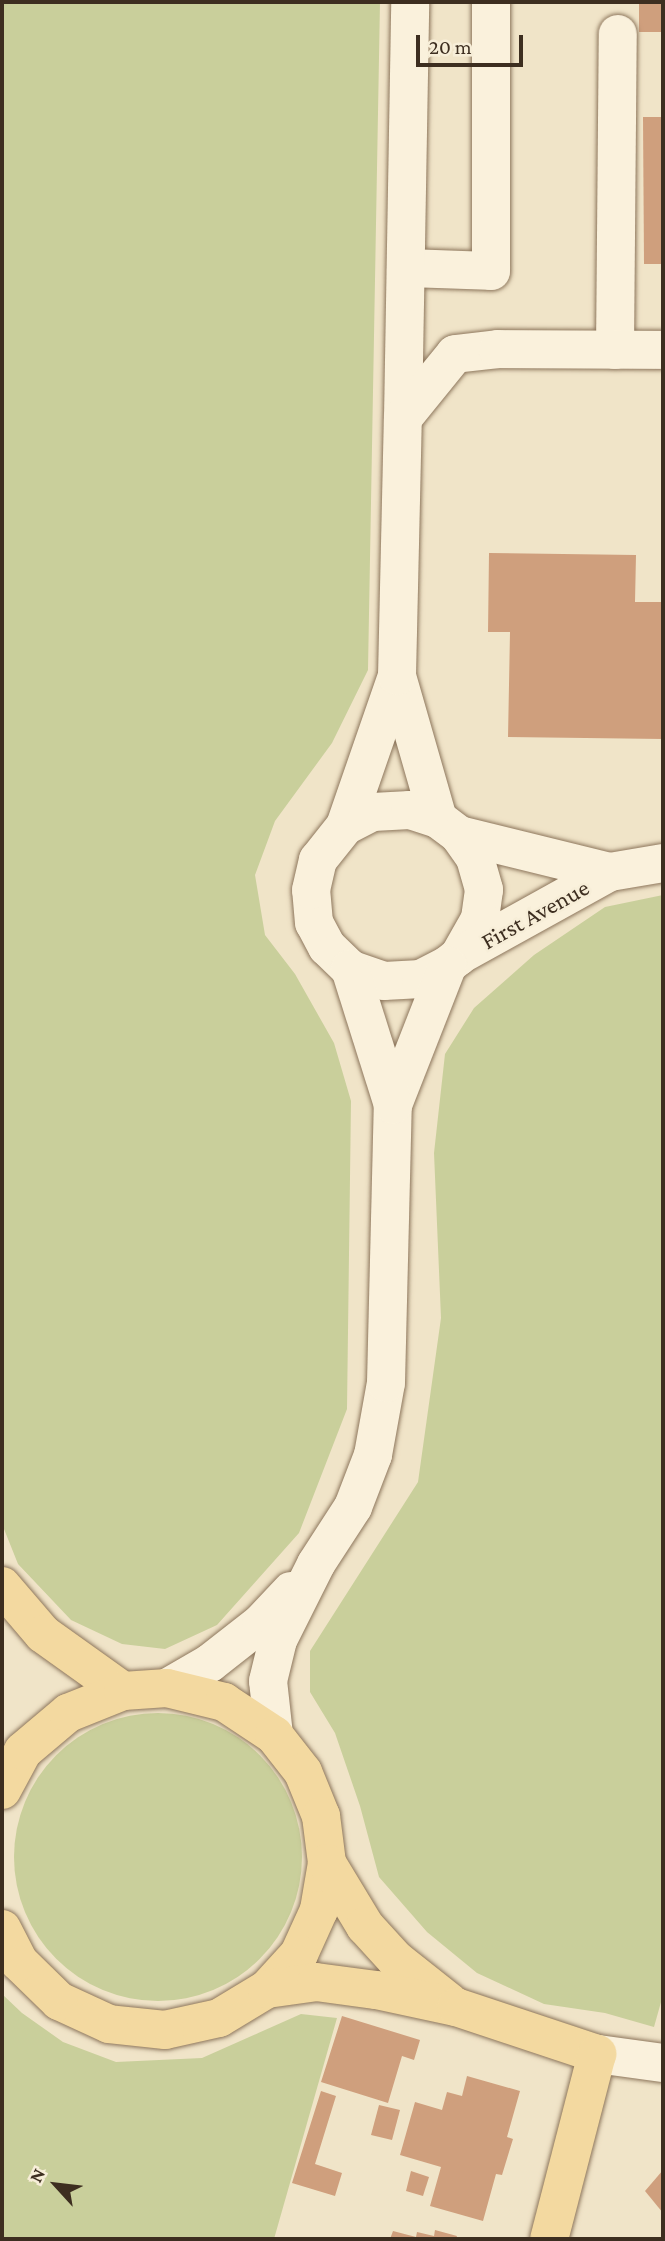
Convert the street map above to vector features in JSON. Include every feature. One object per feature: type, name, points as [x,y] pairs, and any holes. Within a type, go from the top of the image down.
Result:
[{"type":"main road","points":[[2,1586],[43,1634],[123,1691]]},
{"type":"main road","points":[[2,1790],[23,1751],[68,1713],[123,1691],[167,1688],[224,1702],[274,1735],[303,1772],[321,1816],[327,1863],[319,1910],[299,1954],[267,1989],[219,2018],[165,2030],[109,2024],[59,2001],[19,1962],[2,1929]]},
{"type":"main road","points":[[327,1863],[365,1926],[396,1961],[456,2007]]},
{"type":"main road","points":[[267,1989],[316,1982],[376,1990],[456,2007],[597,2054],[549,2239]]},
{"type":"street","points":[[410,2],[397,676],[345,826],[318,860],[311,890],[314,923],[327,947],[350,969],[384,981],[421,979],[454,961]]},
{"type":"street","points":[[406,268],[491,271],[491,2]]},
{"type":"street","points":[[615,350],[618,34]]},
{"type":"street","points":[[403,418],[455,354],[498,349],[663,350]]},
{"type":"street","points":[[393,1105],[454,961],[480,919],[484,890],[475,858],[448,827],[397,676]]},
{"type":"street","points":[[345,826],[373,812],[410,810],[448,827]]},
{"type":"street","name":"First Avenue","points":[[448,827],[610,872]]},
{"type":"street","name":"First Avenue","points":[[454,961],[610,872],[663,863]]},
{"type":"street","points":[[274,1735],[268,1681],[278,1640],[316,1564],[353,1507],[373,1455],[386,1383],[393,1105],[350,969]]},
{"type":"street","points":[[167,1688],[210,1663],[261,1623],[316,1564]]},
{"type":"street","points":[[597,2054],[663,2063]]},
{"type":"green space","points":[[2,2],[380,2],[368,670],[332,743],[275,821],[255,875],[265,935],[295,974],[334,1043],[351,1101],[347,1409],[299,1533],[217,1625],[165,1649],[122,1644],[71,1620],[18,1564],[2,1524]]},
{"type":"green space","points":[[663,895],[663,1995],[654,2027],[605,2013],[544,2004],[477,1973],[427,1932],[379,1877],[360,1806],[335,1733],[310,1692],[310,1651],[418,1482],[441,1318],[434,1153],[445,1054],[474,1008],[534,955],[605,907]]},
{"type":"green space","points":[[158,1713],[186,1716],[226,1730],[249,1746],[269,1766],[291,1802],[299,1829],[302,1857],[299,1885],[285,1925],[269,1948],[249,1968],[213,1990],[186,1998],[158,2001],[130,1998],[90,1984],[67,1968],[47,1948],[25,1912],[17,1885],[14,1857],[17,1829],[31,1789],[47,1766],[67,1746],[103,1724],[130,1716]]},
{"type":"green space","points":[[2,1994],[22,2013],[63,2042],[116,2062],[202,2058],[301,2014],[337,2018],[274,2239],[2,2239]]},
{"type":"building","points":[[639,2],[663,2],[663,32],[639,32]]},
{"type":"building","points":[[643,117],[663,117],[663,264],[644,264]]},
{"type":"building","points":[[489,553],[636,555],[635,602],[663,602],[663,739],[508,737],[510,632],[488,632]]},
{"type":"building","points":[[342,2016],[420,2040],[414,2060],[402,2056],[388,2103],[321,2082]]},
{"type":"building","points":[[467,2076],[520,2091],[507,2137],[513,2139],[502,2175],[496,2174],[483,2221],[430,2206],[441,2167],[400,2155],[415,2102],[442,2110],[447,2092],[462,2096]]},
{"type":"building","points":[[321,2091],[336,2096],[315,2164],[342,2173],[335,2196],[292,2183]]},
{"type":"building","points":[[379,2105],[400,2110],[392,2140],[371,2135]]},
{"type":"building","points":[[663,2170],[663,2213],[645,2191]]},
{"type":"building","points":[[411,2171],[429,2177],[423,2196],[406,2191]]},
{"type":"building","points":[[435,2230],[457,2236],[456,2239],[390,2239],[393,2231],[416,2237],[417,2232],[434,2236]]}]
